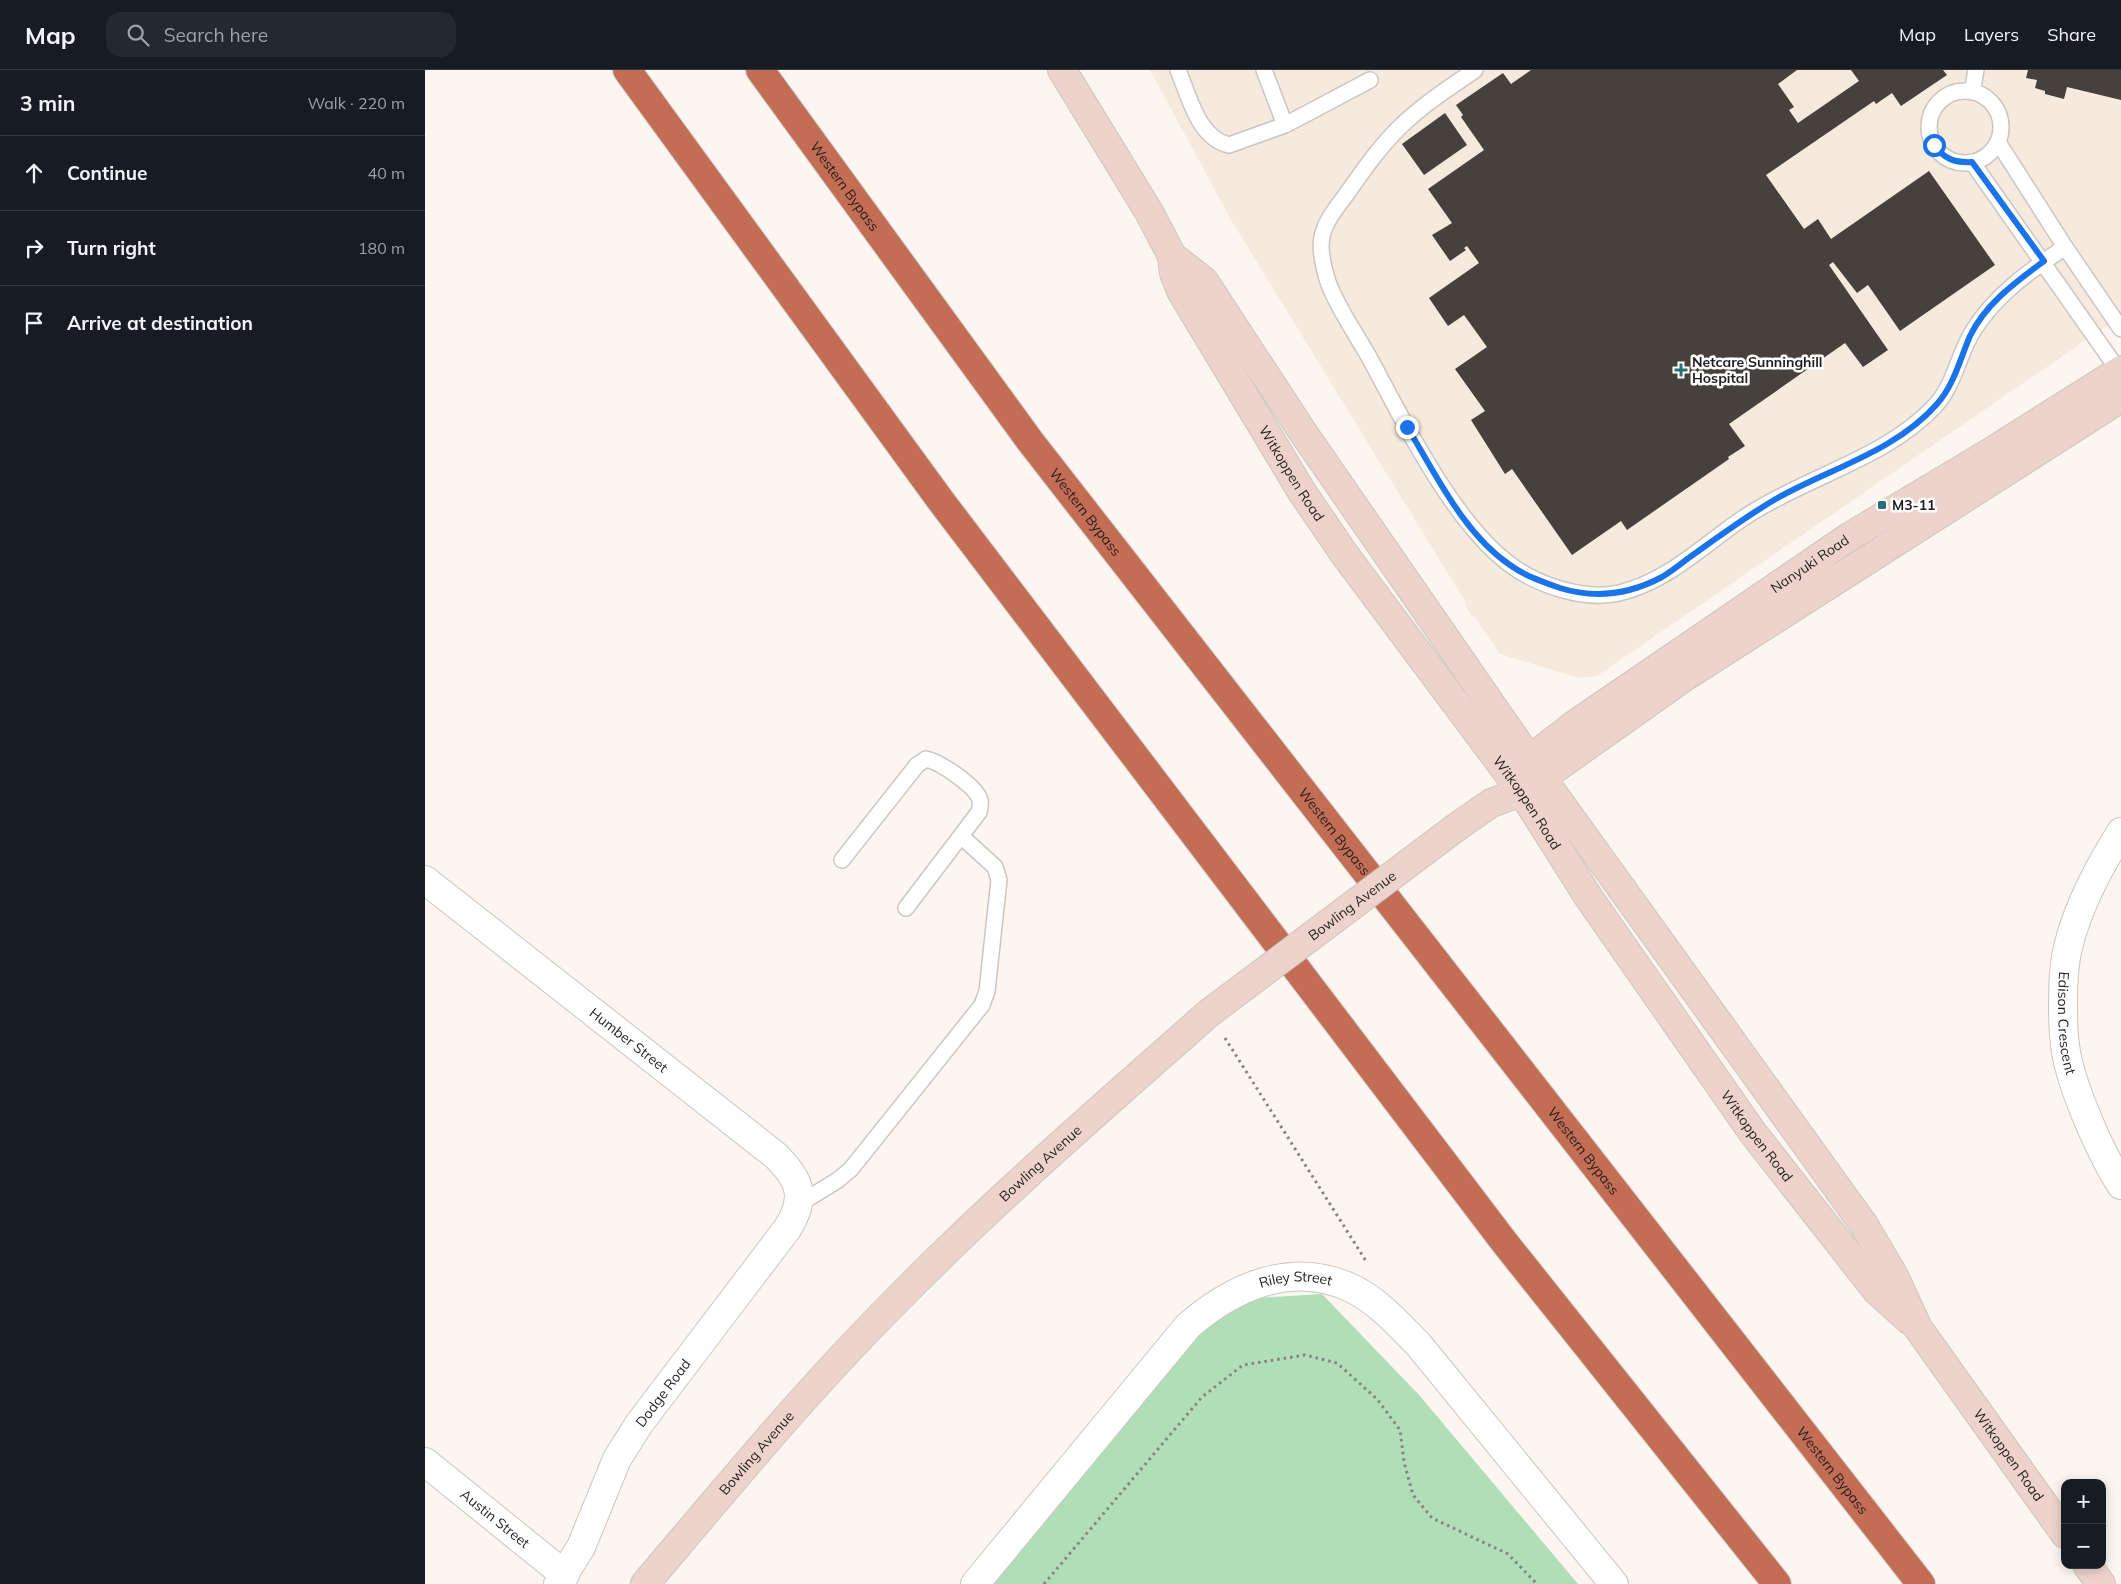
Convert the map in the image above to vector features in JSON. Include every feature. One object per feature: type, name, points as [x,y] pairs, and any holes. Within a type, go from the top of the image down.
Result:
[{"type":"highway","points":[[627,70],[989,564],[1505,1244],[1777,1584]]},
{"type":"highway","name":"Western Bypass","points":[[760,70],[1030,442],[1921,1584]]},
{"type":"main road","name":"Witkoppen Road","points":[[1062,70],[1149,212],[1173,256],[1174,274],[1181,291],[1302,492],[1345,555],[1525,776],[1864,1225],[1894,1276],[1918,1328],[2061,1528]]},
{"type":"main road","name":"Nanyuki Road","points":[[1525,776],[1574,725],[1849,537],[1989,454],[2120,371]]},
{"type":"main road","name":"Nanyuki Road","points":[[1525,776],[1686,676],[2121,398]]},
{"type":"main road","name":"Witkoppen Road","points":[[1525,776],[1589,898],[1753,1133],[1877,1291],[1918,1328]]},
{"type":"main road","name":"Bowling Avenue","points":[[645,1584],[777,1427],[896,1300],[1033,1168],[1209,1013],[1525,776]]},
{"type":"main road","points":[[2090,1569],[2101,1584]]},
{"type":"street","name":"Edison Crescent","points":[[2121,832],[2102,861],[2082,905],[2066,957],[2064,1007],[2066,1052],[2079,1095],[2097,1139],[2121,1185]]},
{"type":"street","name":"Humber Street","points":[[425,880],[775,1156],[795,1178],[799,1190],[797,1210]]},
{"type":"street","name":"Dodge Road","points":[[562,1579],[581,1547],[617,1459],[639,1424],[797,1210]]},
{"type":"street","name":"Riley Street","points":[[975,1584],[1188,1326],[1211,1306],[1253,1284],[1307,1276],[1331,1280],[1353,1288],[1378,1305],[1398,1323],[1418,1344],[1614,1584]]},
{"type":"street","name":"Austin Street","points":[[425,1462],[562,1579]]},
{"type":"lane","points":[[1178,70],[1202,126],[1220,143],[1229,145],[1285,125],[1370,80]]},
{"type":"lane","points":[[1264,70],[1285,125]]},
{"type":"lane","points":[[1475,70],[1429,102],[1383,145],[1331,216],[1322,236],[1322,254],[1328,283],[1407,427],[1461,514],[1486,544],[1510,565],[1539,580],[1562,588],[1595,595],[1617,594],[1663,577],[1748,515],[1785,494],[1895,439],[1921,420],[1938,403],[1954,376],[1971,334],[1988,309],[2009,287],[2065,247]]},
{"type":"lane","points":[[1972,92],[1976,70]]},
{"type":"lane","points":[[1972,92],[1987,98],[1997,110],[2001,125],[1998,142],[1992,152],[1972,162],[1955,162],[1939,152],[1934,145],[1929,127],[1930,118],[1939,102],[1954,93],[1972,92]]},
{"type":"lane","points":[[1998,142],[2065,247],[2121,329]]},
{"type":"lane","points":[[1972,162],[2044,261],[2120,371]]},
{"type":"lane","points":[[842,860],[917,765],[926,760],[937,762],[975,792],[981,802],[979,812],[907,908]]},
{"type":"lane","points":[[797,1210],[851,1170],[983,1005],[987,990],[999,880],[995,867],[961,836]]},
{"type":"path","points":[[1044,1584],[1201,1397],[1243,1365],[1305,1355],[1337,1364],[1377,1399],[1400,1430],[1404,1462],[1413,1495],[1432,1518],[1509,1554],[1537,1584]]},
{"type":"shaded area","name":"Netcare Sunninghill Hospital","points":[[1150,70],[2121,70],[2121,316],[1597,676],[1579,678],[1500,654],[1474,616],[1472,616],[1465,605],[1466,603],[1231,220]]},
{"type":"green space","points":[[1322,1294],[1420,1396],[1578,1584],[992,1584],[1223,1300]]},
{"type":"building","points":[[1531,70],[1797,70],[1778,84],[1794,107],[1789,110],[1798,123],[1859,81],[1851,70],[1943,70],[1947,75],[1901,106],[1892,93],[1876,104],[1874,101],[1766,175],[1804,229],[1818,219],[1831,239],[1929,171],[1995,265],[1900,331],[1868,285],[1857,293],[1833,262],[1829,265],[1888,350],[1863,367],[1845,343],[1729,424],[1745,446],[1728,457],[1729,459],[1627,530],[1621,521],[1572,555],[1512,469],[1505,474],[1471,420],[1485,411],[1455,369],[1487,347],[1464,315],[1448,326],[1429,298],[1479,263],[1467,246],[1464,248],[1466,250],[1450,261],[1432,235],[1452,223],[1428,189],[1484,150],[1461,117],[1463,115],[1456,105],[1503,73],[1511,84]]},
{"type":"building","points":[[2028,70],[2121,70],[2121,100],[2067,87],[2064,99],[2045,94],[2045,91],[2035,88],[2037,80],[2026,78]]},
{"type":"building","points":[[1445,113],[1467,145],[1424,175],[1402,144]]},
{"type":"place","name":"Netcare Sunninghill Hospital","points":[[1681,370]]},
{"type":"place","name":"M3-11","points":[[1882,505]]},
{"type":"route","points":[[1407,427],[1461,514],[1486,544],[1510,565],[1539,580],[1569,591],[1595,595],[1617,594],[1663,577],[1748,515],[1785,494],[1895,439],[1921,420],[1938,403],[1949,387],[1971,334],[1988,309],[2009,287],[2044,261],[1972,162],[1955,162],[1946,158],[1934,145]]}]
